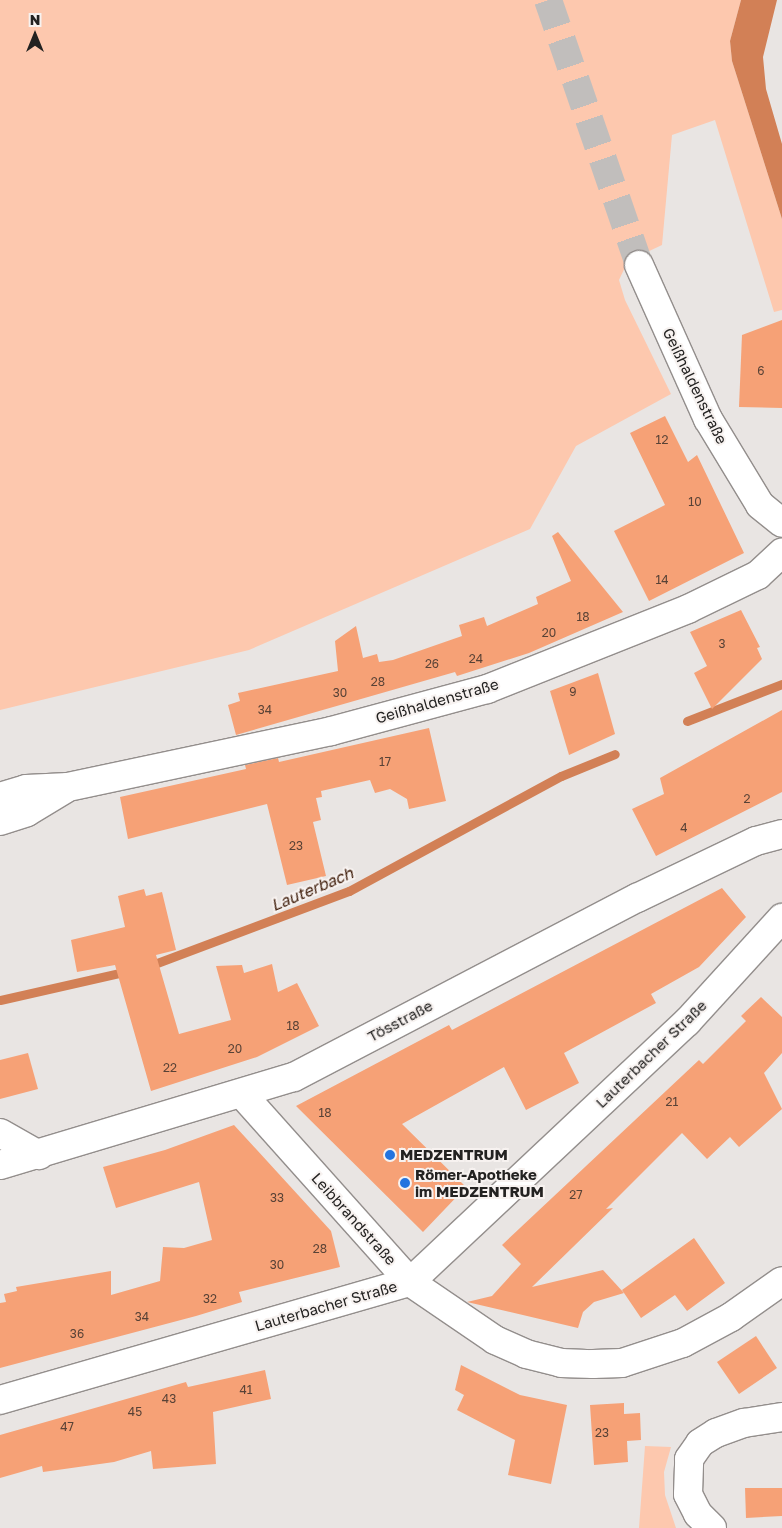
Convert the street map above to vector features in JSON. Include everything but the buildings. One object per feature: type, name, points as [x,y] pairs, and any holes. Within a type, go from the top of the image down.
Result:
[{"type":"street","name":"Geißhaldenstraße","points":[[639,265],[708,419],[760,505],[782,523]]},
{"type":"street","name":"Geißhaldenstraße","points":[[0,797],[26,790],[68,787],[331,731],[487,689],[688,609],[758,575],[782,553]]},
{"type":"street","name":"Geißhaldenstraße","points":[[0,821],[27,812],[68,787]]},
{"type":"street","name":"Tösstraße","points":[[0,1166],[294,1077],[637,898],[756,841],[782,834]]},
{"type":"street","name":"Lauterbacher Straße","points":[[0,1400],[410,1282],[687,1022],[782,918]]},
{"type":"street","name":"Leibbrandstraße","points":[[242,1094],[410,1282],[495,1340],[526,1354],[561,1363],[593,1364],[644,1357],[684,1343],[731,1317],[782,1281]]},
{"type":"street","points":[[0,1133],[39,1155]]},
{"type":"street","points":[[712,1528],[698,1514],[688,1494],[689,1458],[700,1444],[716,1433],[744,1423],[782,1417]]},
{"type":"shaded area","points":[[0,0],[741,0],[730,41],[732,61],[782,219],[782,310],[774,312],[715,120],[672,135],[662,245],[628,261],[619,280],[625,300],[671,394],[576,446],[530,529],[249,650],[0,710]]},
{"type":"shaded area","points":[[741,0],[777,0],[763,57],[766,89],[782,144],[782,219],[732,61],[730,41]]},
{"type":"shaded area","points":[[645,1446],[671,1447],[664,1472],[665,1495],[676,1528],[639,1528]]},
{"type":"waterway","name":"Lauterbach","points":[[687,721],[782,684]]},
{"type":"waterway","name":"Lauterbach","points":[[149,966],[349,891],[561,776],[615,754]]},
{"type":"waterway","name":"Lauterbach","points":[[0,1000],[129,971]]},
{"type":"tunnel","points":[[548,0],[639,265]]},
{"type":"place","name":"MEDZENTRUM","points":[[390,1155]]},
{"type":"place","name":"Römer-Apotheke im MEDZENTRUM","points":[[405,1183]]}]
